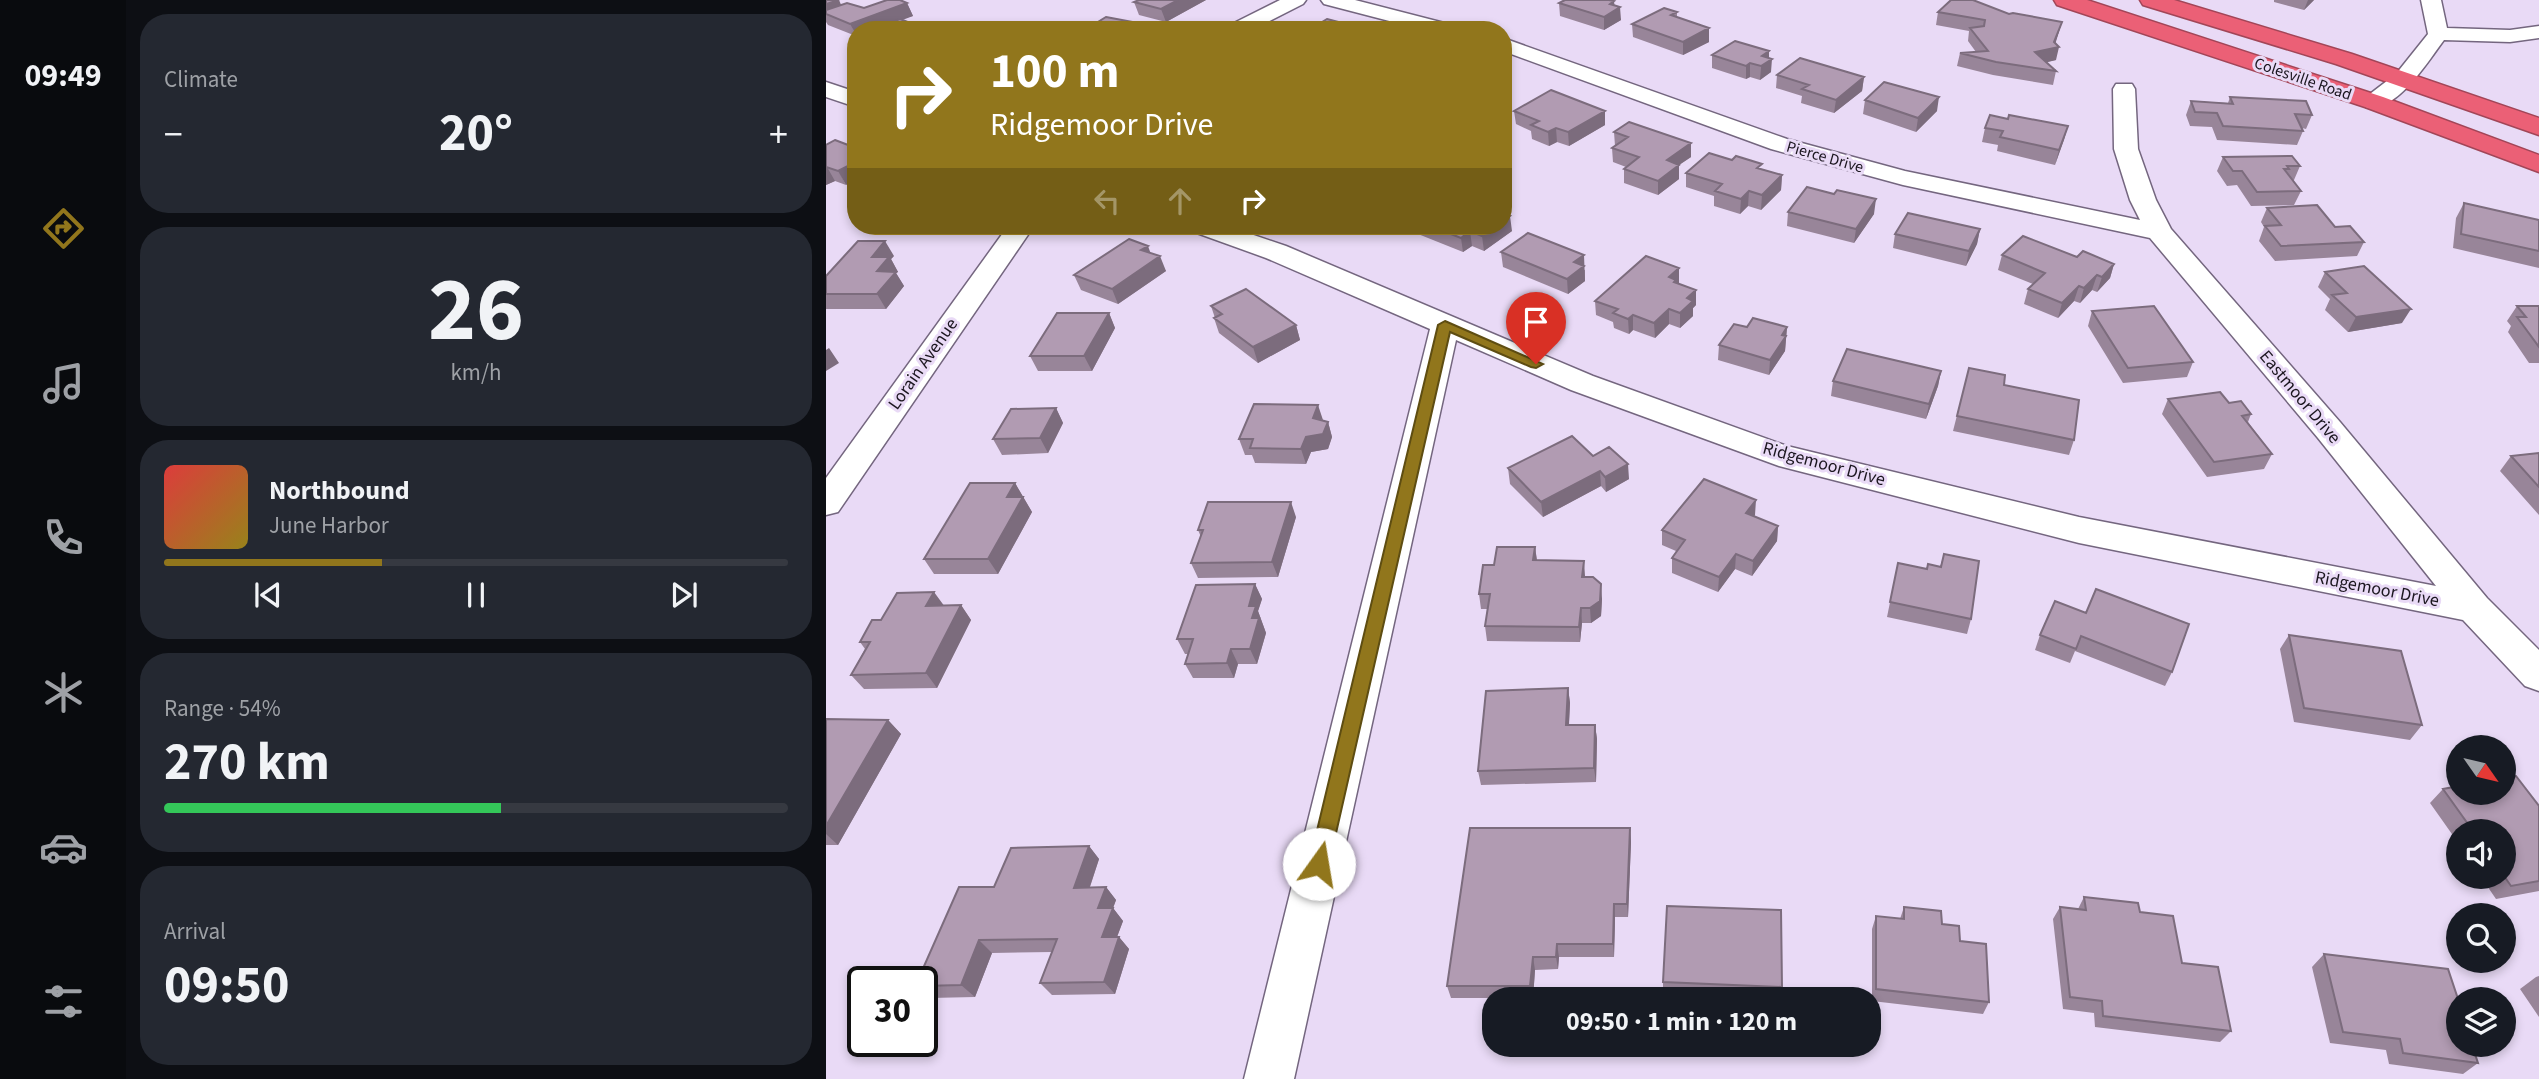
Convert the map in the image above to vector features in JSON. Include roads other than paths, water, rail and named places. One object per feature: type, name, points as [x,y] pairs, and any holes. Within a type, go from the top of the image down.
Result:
[{"type":"highway","name":"Colesville Road","points":[[2065,0],[2374,102],[2539,164]]},
{"type":"highway","name":"Colesville Road","points":[[2151,0],[2404,79],[2539,127]]},
{"type":"street","points":[[1253,21],[1296,0]]},
{"type":"street","points":[[1331,0],[1413,21]]},
{"type":"street","points":[[2374,102],[2404,79],[2438,34],[2431,0]]},
{"type":"street","points":[[2438,34],[2510,36],[2539,32]]},
{"type":"street","name":"Pierce Drive","points":[[1512,47],[1779,144],[1903,178],[2159,232]]},
{"type":"street","points":[[826,89],[847,97]]},
{"type":"street","name":"Eastmoor Drive","points":[[2123,89],[2126,149],[2143,200],[2159,232],[2329,430],[2474,608],[2539,675]]},
{"type":"street","name":"Lorain Avenue","points":[[826,503],[1015,235]]},
{"type":"street","name":"Ridgemoor Drive","points":[[1228,235],[1276,252],[1582,383],[1779,455],[2079,530],[2474,608]]},
{"type":"street","points":[[1269,1079],[1445,325]]}]
